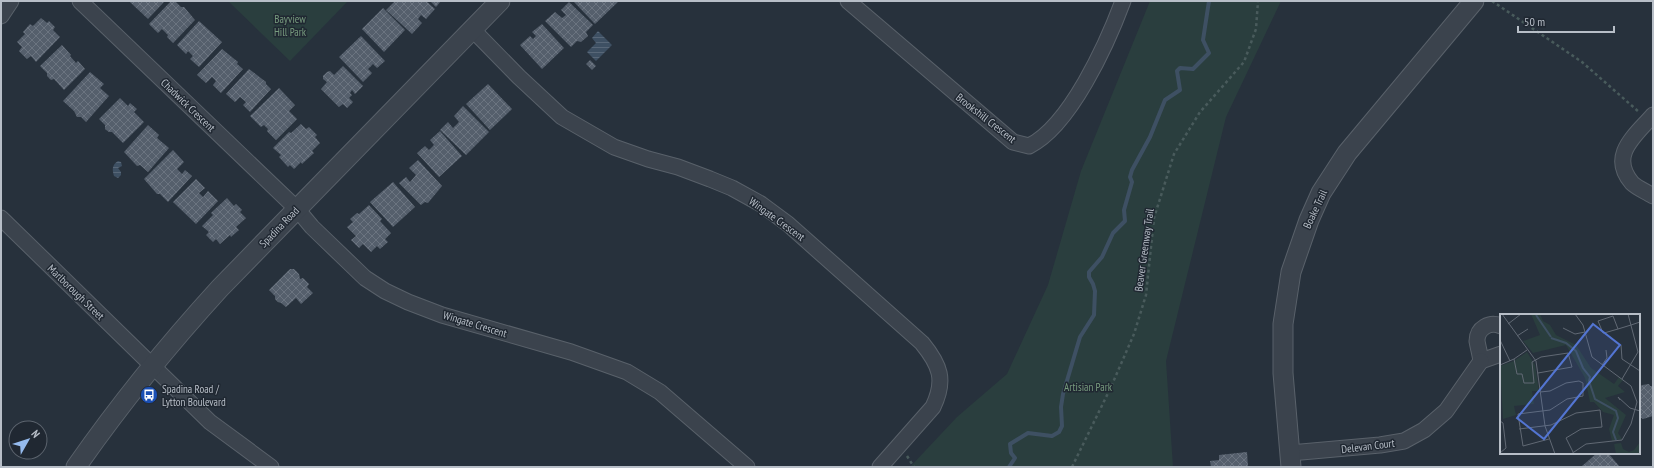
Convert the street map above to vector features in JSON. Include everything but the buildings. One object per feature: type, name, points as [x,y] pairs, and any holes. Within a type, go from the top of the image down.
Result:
[{"type":"street","points":[[1,16],[11,1]]},
{"type":"street","name":"Chadwick Crescent","points":[[80,1],[297,209]]},
{"type":"street","name":"Spadina Road","points":[[76,467],[106,423],[152,366],[215,294],[500,1]]},
{"type":"street","name":"Brookshill Crescent","points":[[848,1],[1013,142],[1029,146],[1045,136],[1072,103],[1096,62],[1123,1]]},
{"type":"street","name":"Boake Trail","points":[[1290,460],[1283,373],[1283,324],[1291,272],[1309,220],[1322,192],[1347,153],[1474,1]]},
{"type":"street","name":"Wingate Crescent","points":[[472,29],[519,77],[562,117],[614,147],[648,159],[678,167],[710,179],[732,188],[761,204],[788,224],[922,343],[935,360],[940,375],[939,396],[933,407],[880,467]]},
{"type":"street","points":[[1650,118],[1628,143],[1623,152],[1623,162],[1632,184],[1653,196]]},
{"type":"street","name":"Wingate Crescent","points":[[297,209],[312,227],[365,278],[385,291],[408,302],[442,315],[571,352],[627,372],[660,392],[747,467]]},
{"type":"street","name":"Marlborough Street","points":[[1,218],[210,422],[270,467]]},
{"type":"street","points":[[1500,326],[1494,324],[1488,325],[1480,331],[1477,340],[1481,361],[1500,354]]},
{"type":"street","name":"Delevan Court","points":[[1290,460],[1404,441],[1424,430],[1446,411],[1481,361]]},
{"type":"path","name":"Beaver Greenway Trail","points":[[1072,467],[1111,387],[1134,334],[1146,295],[1154,218],[1174,154],[1200,112],[1244,62],[1256,29],[1258,1]]},
{"type":"path","points":[[1492,1],[1582,62],[1650,118]]},
{"type":"green space","name":"Bayview Hill Park","points":[[228,1],[348,1],[290,61]]},
{"type":"green space","name":"Artisian Park","points":[[1150,1],[1281,1],[1226,117],[1166,361],[1173,467],[910,467],[957,417],[1007,374],[1048,285],[1081,171]]},
{"type":"water","points":[[598,31],[612,45],[596,61],[587,52],[596,43],[592,38]]},
{"type":"water","points":[[118,161],[121,162],[122,166],[118,168],[121,175],[118,178],[114,176],[113,169]]},
{"type":"waterway","points":[[1009,467],[1015,458],[1011,453],[1010,444],[1028,433],[1052,436],[1059,432],[1062,426],[1061,407],[1063,394],[1080,337],[1094,315],[1095,291],[1089,277],[1089,272],[1102,257],[1113,233],[1125,221],[1124,210],[1132,182],[1130,177],[1132,170],[1150,137],[1165,100],[1180,90],[1177,71],[1180,68],[1193,69],[1209,53],[1203,40],[1209,1]]},
{"type":"place","name":"Spadina Road / Lytton Boulevard","points":[[149,395]]}]
